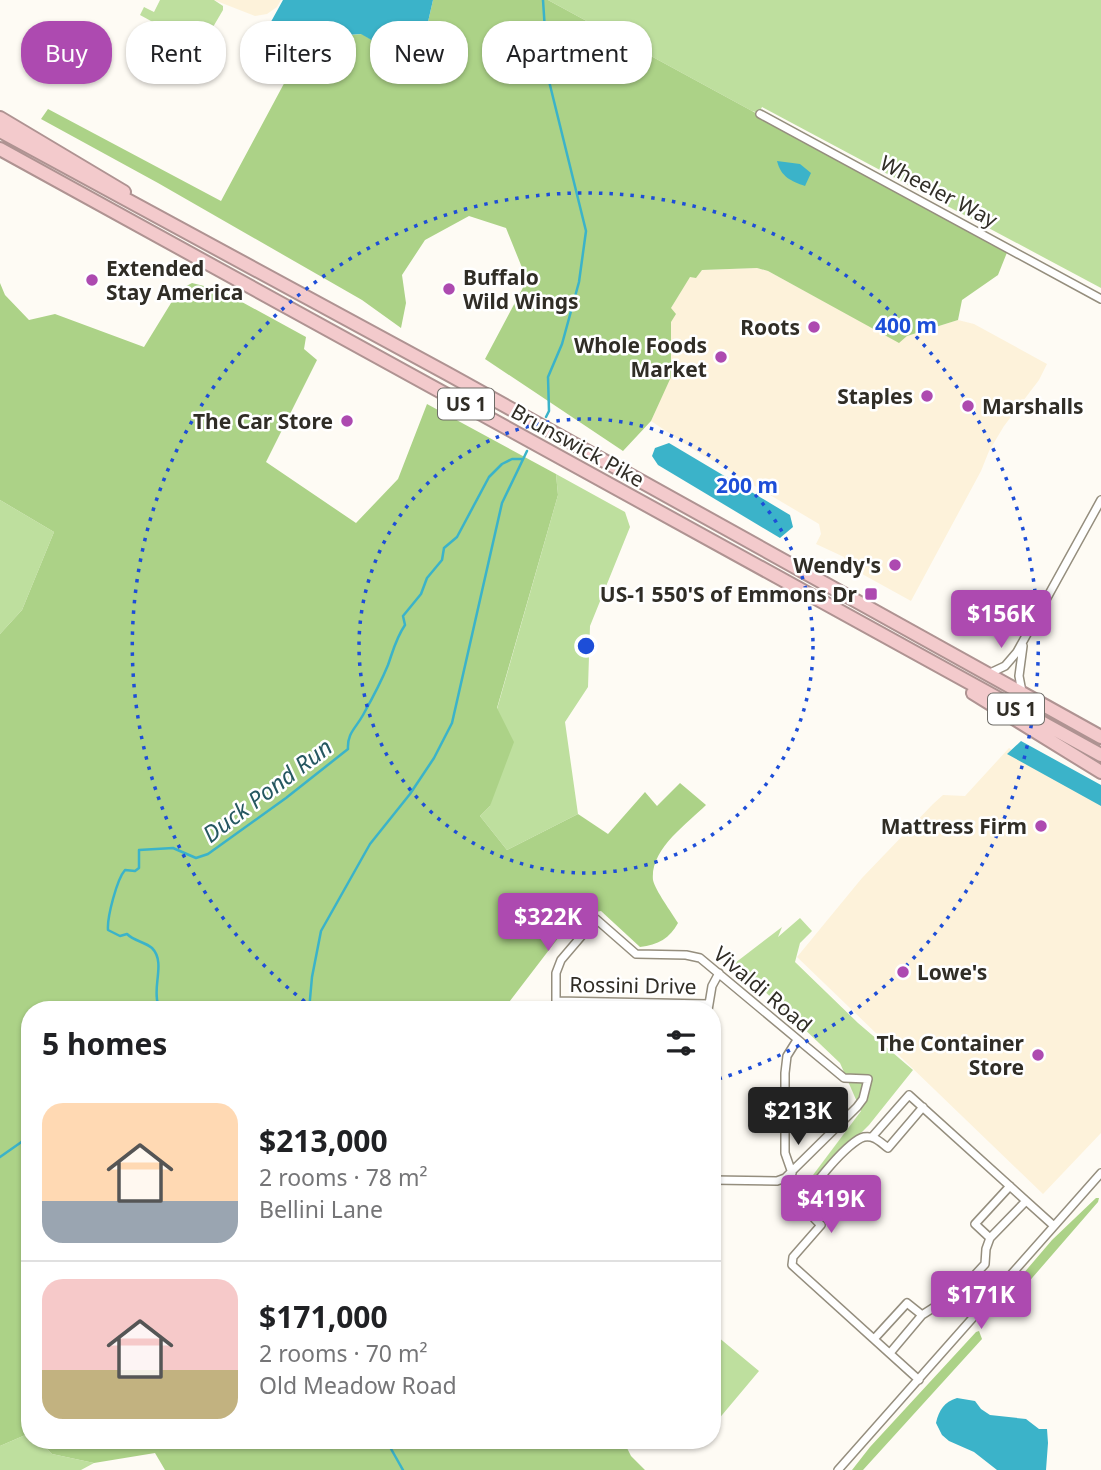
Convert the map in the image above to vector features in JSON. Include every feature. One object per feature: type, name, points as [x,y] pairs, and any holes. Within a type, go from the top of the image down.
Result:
[{"type":"highway","points":[[0,118],[109,181],[159,216]]},
{"type":"highway","name":"Brunswick Pike","points":[[0,131],[159,216],[1101,737]]},
{"type":"highway","name":"Brunswick Pike","points":[[0,149],[1101,755]]},
{"type":"highway","points":[[931,661],[988,704],[1101,772]]},
{"type":"street","name":"Wheeler Way","points":[[760,114],[1101,299]]},
{"type":"street","points":[[988,674],[1005,666],[1025,638],[1101,500]]},
{"type":"street","points":[[1022,693],[1019,676],[1025,638]]},
{"type":"street","name":"Vivaldi Road","points":[[556,1001],[556,973],[561,960],[596,919],[636,954],[686,955],[699,958],[844,1078],[867,1079],[864,1095],[857,1107],[792,1173]]},
{"type":"street","points":[[709,1001],[712,986],[719,973]]},
{"type":"street","points":[[721,1180],[777,1181],[792,1173],[785,1153],[785,1073],[787,1056],[796,1040]]},
{"type":"street","points":[[872,1137],[909,1095],[1054,1226]]},
{"type":"street","points":[[919,1380],[792,1265],[793,1257],[821,1225],[807,1207],[809,1192],[854,1141],[866,1136],[872,1137],[888,1148],[923,1107]]},
{"type":"street","points":[[838,1470],[1101,1173]]},
{"type":"street","points":[[990,1238],[975,1224],[1010,1186]]},
{"type":"street","points":[[890,1353],[922,1315],[933,1308],[946,1306],[985,1264],[990,1238],[1026,1201]]},
{"type":"street","points":[[874,1339],[907,1303],[922,1315]]},
{"type":"shaded area","points":[[214,0],[281,0],[277,7],[267,14],[255,16]]},
{"type":"shaded area","points":[[757,268],[768,271],[899,342],[907,336],[958,320],[974,324],[1047,364],[1039,380],[1004,426],[989,451],[981,471],[911,601],[844,564],[844,557],[816,544],[821,534],[819,524],[699,453],[651,421],[670,377],[671,308],[690,276],[702,270]]},
{"type":"shaded area","points":[[1009,748],[1101,802],[1101,1133],[1043,1194],[797,957],[862,878],[933,804],[943,795],[965,796]]},
{"type":"green space","points":[[160,0],[214,0],[223,6],[217,21],[151,21],[140,15],[144,7],[154,12]]},
{"type":"green space","points":[[433,0],[548,0],[587,21],[482,21],[482,84],[652,84],[652,57],[1008,250],[998,275],[962,300],[958,320],[907,336],[899,343],[768,271],[757,268],[702,270],[696,278],[690,277],[671,308],[676,314],[671,322],[671,377],[651,421],[623,451],[485,359],[527,280],[506,228],[469,216],[425,240],[402,275],[406,303],[401,328],[362,300],[41,119],[48,109],[221,201],[284,84],[356,84],[356,34],[362,34],[370,39],[370,84],[468,84],[468,21],[428,21]]},
{"type":"green space","points":[[548,0],[1101,0],[1101,288],[762,107],[759,113],[752,111],[652,57],[652,21],[587,21]]},
{"type":"green space","points":[[0,283],[5,295],[29,320],[55,314],[144,347],[179,290],[192,283],[220,290],[306,337],[304,349],[317,360],[266,462],[356,523],[398,479],[427,404],[556,474],[558,495],[497,708],[514,742],[490,806],[480,816],[507,850],[578,814],[608,834],[645,792],[657,806],[680,783],[706,805],[671,838],[657,858],[654,884],[678,923],[667,937],[652,945],[640,947],[601,911],[575,916],[510,1001],[21,1001],[21,1437],[0,1446],[0,634],[22,610],[54,532],[0,500]]},
{"type":"green space","points":[[556,474],[625,512],[630,527],[590,626],[588,687],[565,722],[578,814],[507,850],[480,816],[490,806],[497,709],[558,495]]},
{"type":"green space","points":[[0,500],[54,532],[22,610],[0,634]]},
{"type":"green space","points":[[800,918],[812,931],[800,943],[795,962],[858,1023],[913,1070],[869,1125],[795,1199],[861,1111],[840,1063],[735,963],[782,927],[778,937]]},
{"type":"green space","points":[[1099,1198],[1098,1202],[1013,1300],[1007,1300],[1005,1295],[1052,1240]]},
{"type":"green space","points":[[979,1331],[982,1339],[863,1470],[852,1470],[870,1447]]},
{"type":"green space","points":[[721,1339],[759,1371],[721,1416]]},
{"type":"green space","points":[[21,1437],[21,1449],[47,1449],[52,1454],[94,1463],[81,1470],[0,1470],[0,1446]]},
{"type":"green space","points":[[47,1449],[628,1449],[645,1470],[165,1470],[155,1453],[94,1463],[52,1454]]},
{"type":"water","points":[[283,0],[433,0],[428,21],[370,21],[370,39],[356,34],[356,21],[271,21]]},
{"type":"water","points":[[777,161],[800,164],[811,173],[805,186],[787,178]]},
{"type":"water","points":[[669,443],[790,515],[793,527],[780,538],[658,465],[652,456],[655,448]]},
{"type":"water","points":[[1021,741],[1101,785],[1101,806],[1007,754]]},
{"type":"water","points":[[957,1398],[975,1401],[990,1415],[1026,1419],[1039,1429],[1047,1429],[1046,1470],[997,1470],[974,1452],[949,1441],[942,1435],[936,1423],[943,1407]]},
{"type":"waterway","name":"Duck Pond Run","points":[[543,0],[548,77],[586,231],[579,282],[562,344],[548,377],[549,411],[546,417]]},
{"type":"waterway","points":[[310,1001],[321,931],[370,844],[410,794],[434,758],[452,723],[502,503],[527,451]]},
{"type":"waterway","name":"Duck Pond Run","points":[[158,1001],[158,960],[152,948],[127,934],[120,936],[108,930],[113,898],[125,870],[135,871],[139,868],[139,850],[173,848],[196,858],[208,854],[348,749],[350,735],[379,684],[405,625],[403,616],[421,594],[427,578],[442,560],[444,548],[457,537],[489,477],[502,464],[512,459],[523,459]]},
{"type":"waterway","name":"Duck Pond Run","points":[[0,1157],[21,1142]]},
{"type":"waterway","points":[[391,1449],[403,1470]]},
{"type":"place","name":"Extended Stay America","points":[[92,280]]},
{"type":"place","name":"Buffalo Wild Wings","points":[[449,289]]},
{"type":"place","name":"Roots","points":[[814,327]]},
{"type":"place","name":"Whole Foods Market","points":[[721,357]]},
{"type":"place","name":"Staples","points":[[927,396]]},
{"type":"place","name":"Marshalls","points":[[968,406]]},
{"type":"place","name":"The Car Store","points":[[347,421]]},
{"type":"place","name":"Wendy's","points":[[895,565]]},
{"type":"place","name":"US-1 550'S of Emmons Dr","points":[[871,594]]},
{"type":"place","name":"Mattress Firm","points":[[1041,826]]},
{"type":"place","name":"Lowe's","points":[[903,972]]},
{"type":"place","name":"The Container Store","points":[[1038,1055]]}]
